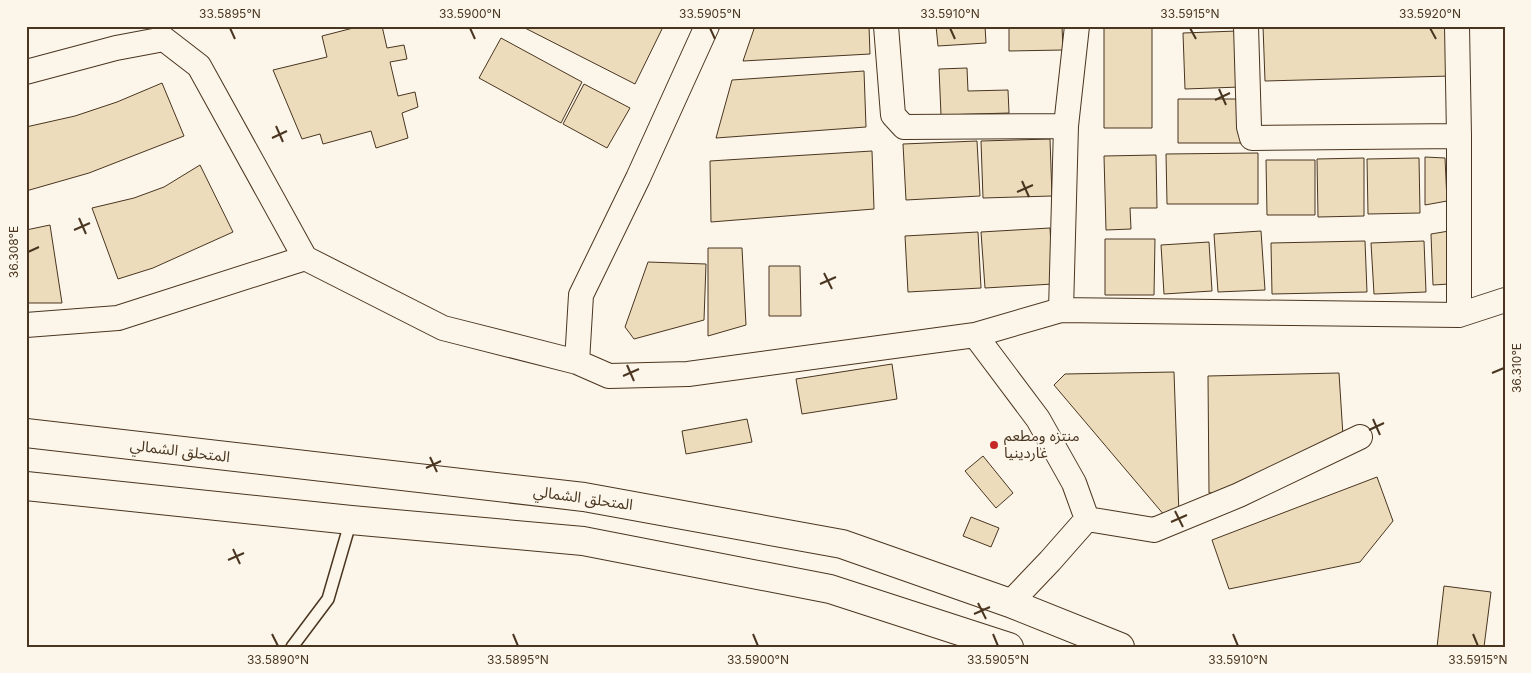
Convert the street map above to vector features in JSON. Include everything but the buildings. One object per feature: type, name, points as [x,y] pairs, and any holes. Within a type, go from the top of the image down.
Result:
[{"type":"highway","name":"المتحلق الشمالي","points":[[26,433],[594,498],[842,544],[1010,603],[1120,647]]},
{"type":"highway","points":[[26,486],[592,543],[830,589],[1009,647]]},
{"type":"street","points":[[577,362],[581,294],[638,178],[706,26]]},
{"type":"street","points":[[886,26],[893,115],[904,127],[1066,126]]},
{"type":"street","points":[[1062,310],[1066,126],[1077,26]]},
{"type":"street","points":[[1246,26],[1249,127],[1252,138],[1459,136]]},
{"type":"street","points":[[1456,26],[1459,136],[1459,314]]},
{"type":"street","points":[[26,72],[116,48],[164,39],[199,66],[305,258],[443,328],[577,362],[609,376],[688,374],[975,335],[1062,310],[1459,314],[1505,300]]},
{"type":"street","points":[[26,325],[118,318],[305,258]]},
{"type":"street","points":[[975,335],[1038,419],[1074,483],[1087,519]]},
{"type":"street","points":[[1087,519],[1154,530],[1239,495],[1360,437]]},
{"type":"street","points":[[1010,603],[1087,519]]},
{"type":"lane","points":[[292,647],[328,599],[351,520]]},
{"type":"place","name":"منتزه ومطعم غاردينيا","points":[[994,445]]}]
